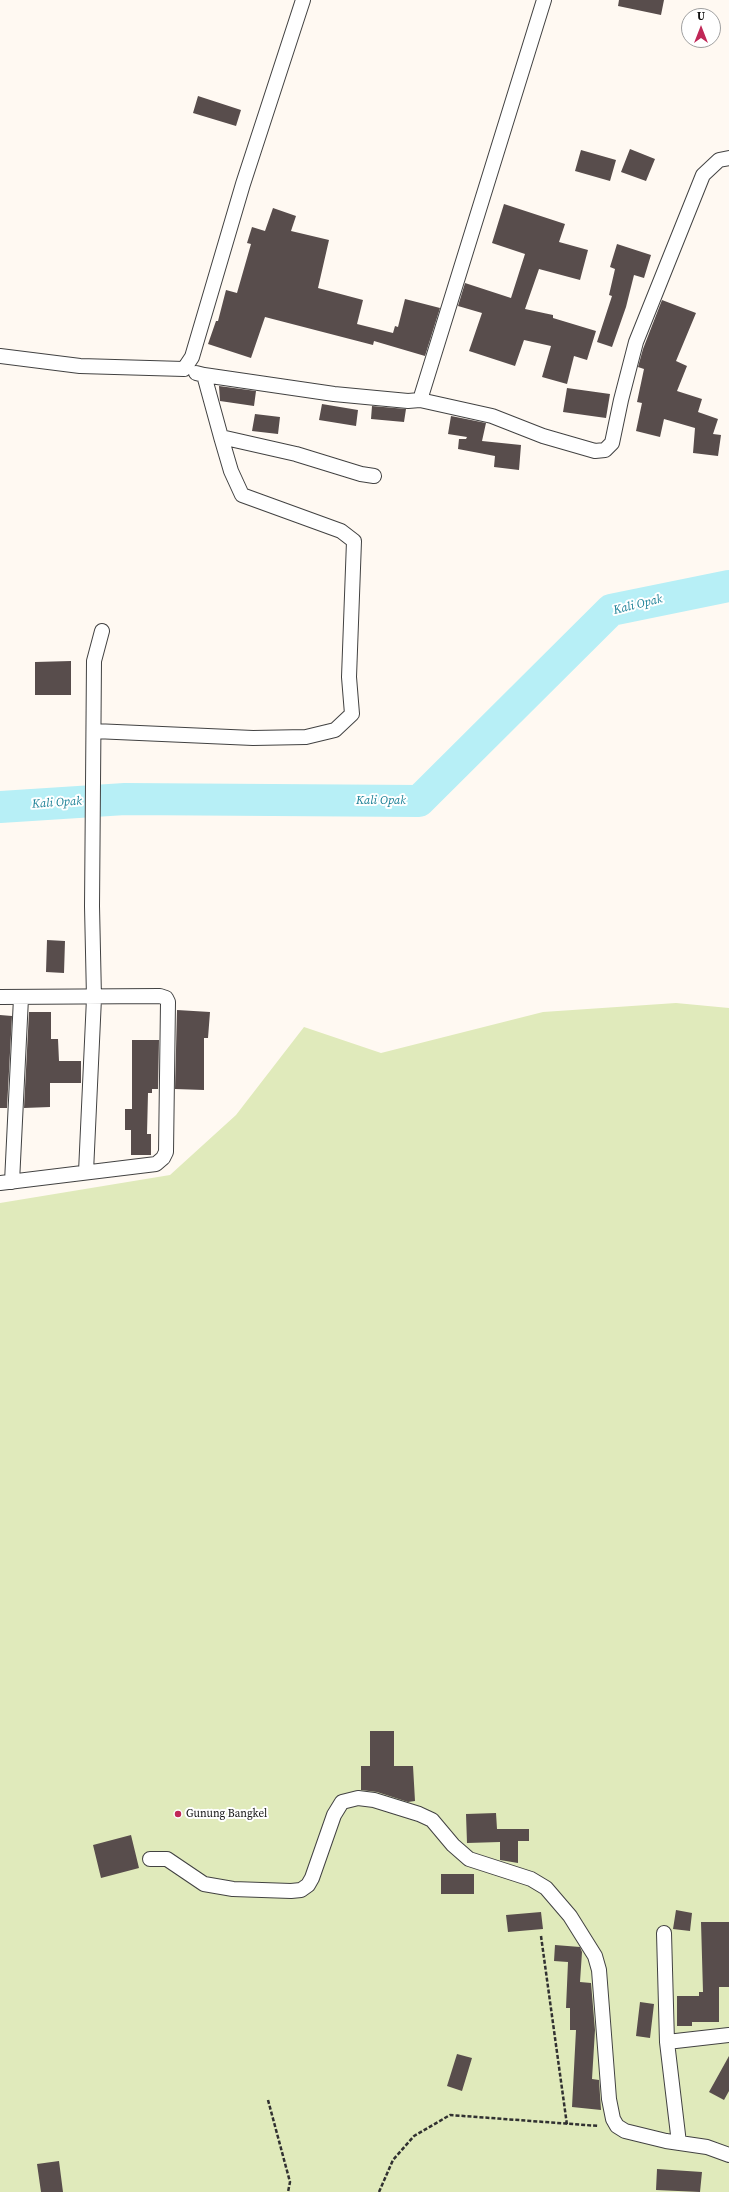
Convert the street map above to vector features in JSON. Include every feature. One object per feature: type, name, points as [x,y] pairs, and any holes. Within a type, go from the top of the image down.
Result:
[{"type":"street","points":[[184,369],[192,357],[245,177],[303,0]]},
{"type":"street","points":[[420,400],[544,0]]},
{"type":"street","points":[[0,356],[80,366],[184,369],[204,375],[334,394],[408,401],[420,400],[492,416],[543,436],[595,451],[605,450],[612,443],[636,342],[704,176],[719,160],[729,158]]},
{"type":"street","points":[[94,731],[253,738],[306,737],[335,730],[352,714],[349,677],[354,541],[341,531],[242,495],[231,471],[204,375]]},
{"type":"street","points":[[221,437],[296,454],[361,474],[374,476]]},
{"type":"street","points":[[86,1172],[94,998],[92,906],[94,661],[102,631]]},
{"type":"street","points":[[0,997],[94,998],[160,996],[166,998],[168,1002],[166,1152],[163,1158],[156,1164],[6,1183],[21,998]]},
{"type":"street","points":[[150,1859],[167,1860],[204,1884],[233,1889],[301,1890],[308,1885],[312,1878],[334,1815],[342,1802],[358,1798],[374,1800],[419,1814],[432,1820],[453,1844],[469,1859],[531,1879],[546,1888],[570,1916],[595,1956],[599,1970],[609,2099],[613,2119],[617,2126],[626,2131],[679,2143],[707,2147],[729,2155]]},
{"type":"street","points":[[664,1933],[667,2042],[679,2143]]},
{"type":"street","points":[[667,2042],[729,2035]]},
{"type":"path","points":[[541,1936],[567,2125]]},
{"type":"path","points":[[268,2100],[290,2182],[288,2192]]},
{"type":"path","points":[[379,2192],[393,2160],[414,2136],[450,2116],[567,2125],[592,2125]]},
{"type":"green space","points":[[676,1003],[729,1008],[729,2192],[0,2192],[0,1203],[170,1175],[236,1115],[304,1027],[381,1053],[543,1012]]},
{"type":"building","points":[[619,0],[664,0],[661,15],[618,6]]},
{"type":"building","points":[[198,96],[241,110],[236,126],[193,113]]},
{"type":"building","points":[[630,149],[655,159],[646,181],[621,172]]},
{"type":"building","points":[[581,150],[616,160],[610,181],[575,171]]},
{"type":"building","points":[[504,204],[565,224],[559,242],[588,250],[580,280],[539,269],[525,309],[553,315],[553,318],[596,331],[587,360],[574,356],[567,384],[542,377],[551,346],[524,340],[515,366],[469,351],[482,313],[458,306],[465,283],[511,298],[525,254],[492,243]]},
{"type":"building","points":[[273,208],[296,216],[291,231],[329,240],[318,288],[363,300],[357,324],[393,333],[395,326],[398,327],[405,299],[440,308],[425,356],[374,341],[373,345],[265,317],[251,358],[208,344],[216,321],[218,321],[226,290],[237,293],[251,244],[247,243],[252,227],[265,231]]},
{"type":"building","points":[[617,244],[651,255],[644,278],[634,275],[626,307],[612,347],[597,342],[612,296],[609,295],[615,269],[610,267]]},
{"type":"building","points":[[662,300],[696,313],[676,361],[687,366],[677,391],[702,399],[698,412],[718,419],[713,434],[721,435],[718,456],[693,453],[695,428],[664,419],[660,437],[636,431],[642,403],[637,402],[644,369],[638,367],[643,349]]},
{"type":"building","points":[[219,386],[256,391],[254,406],[220,401]]},
{"type":"building","points":[[567,388],[610,394],[606,418],[563,412]]},
{"type":"building","points":[[322,404],[358,410],[356,426],[319,420]]},
{"type":"building","points":[[372,406],[406,409],[404,422],[371,419]]},
{"type":"building","points":[[255,414],[280,417],[278,434],[252,431]]},
{"type":"building","points":[[451,416],[486,423],[482,441],[521,445],[519,470],[494,467],[495,456],[458,449],[459,439],[466,439],[467,437],[448,434]]},
{"type":"building","points":[[71,661],[71,695],[35,695],[35,662]]},
{"type":"building","points":[[47,940],[65,941],[64,973],[46,972]]},
{"type":"building","points":[[177,1010],[210,1012],[208,1038],[204,1038],[204,1090],[175,1089]]},
{"type":"building","points":[[29,1012],[51,1012],[51,1039],[58,1039],[59,1061],[81,1061],[81,1083],[50,1083],[50,1107],[24,1108]]},
{"type":"building","points":[[0,1015],[12,1016],[7,1108],[0,1108]]},
{"type":"building","points":[[132,1040],[159,1040],[158,1089],[152,1089],[152,1093],[148,1093],[147,1134],[151,1134],[151,1155],[131,1155],[131,1130],[125,1130],[125,1109],[132,1109]]},
{"type":"building","points":[[370,1731],[394,1731],[394,1766],[413,1766],[415,1801],[408,1802],[377,1792],[361,1790],[361,1766],[370,1766]]},
{"type":"building","points":[[496,1813],[497,1829],[529,1829],[529,1841],[518,1841],[518,1863],[500,1860],[500,1842],[467,1843],[466,1814]]},
{"type":"building","points":[[131,1835],[139,1868],[101,1878],[93,1845]]},
{"type":"building","points":[[441,1874],[474,1874],[474,1894],[441,1894]]},
{"type":"building","points":[[676,1910],[692,1913],[690,1931],[673,1929]]},
{"type":"building","points":[[541,1912],[543,1929],[508,1932],[506,1915]]},
{"type":"building","points":[[701,1922],[729,1922],[729,1987],[719,1987],[719,2022],[692,2022],[692,2026],[677,2026],[677,1996],[699,1996],[699,1992],[703,1992]]},
{"type":"building","points":[[555,1945],[580,1947],[582,1952],[580,1982],[591,1983],[595,2030],[592,2079],[599,2080],[601,2110],[572,2107],[576,2030],[570,2030],[570,2008],[566,2008],[568,1962],[554,1961]]},
{"type":"building","points":[[640,2002],[654,2004],[650,2038],[636,2036]]},
{"type":"building","points":[[457,2054],[472,2058],[462,2091],[447,2086]]},
{"type":"building","points":[[729,2056],[729,2091],[724,2100],[709,2092]]},
{"type":"building","points":[[59,2161],[63,2192],[41,2192],[37,2164]]},
{"type":"building","points":[[657,2169],[702,2172],[700,2192],[656,2190]]},
{"type":"waterway","name":"Kali Opak","points":[[0,807],[125,799],[419,801],[611,610],[729,586]]},
{"type":"place","name":"Gunung Bangkel","points":[[178,1814]]}]
